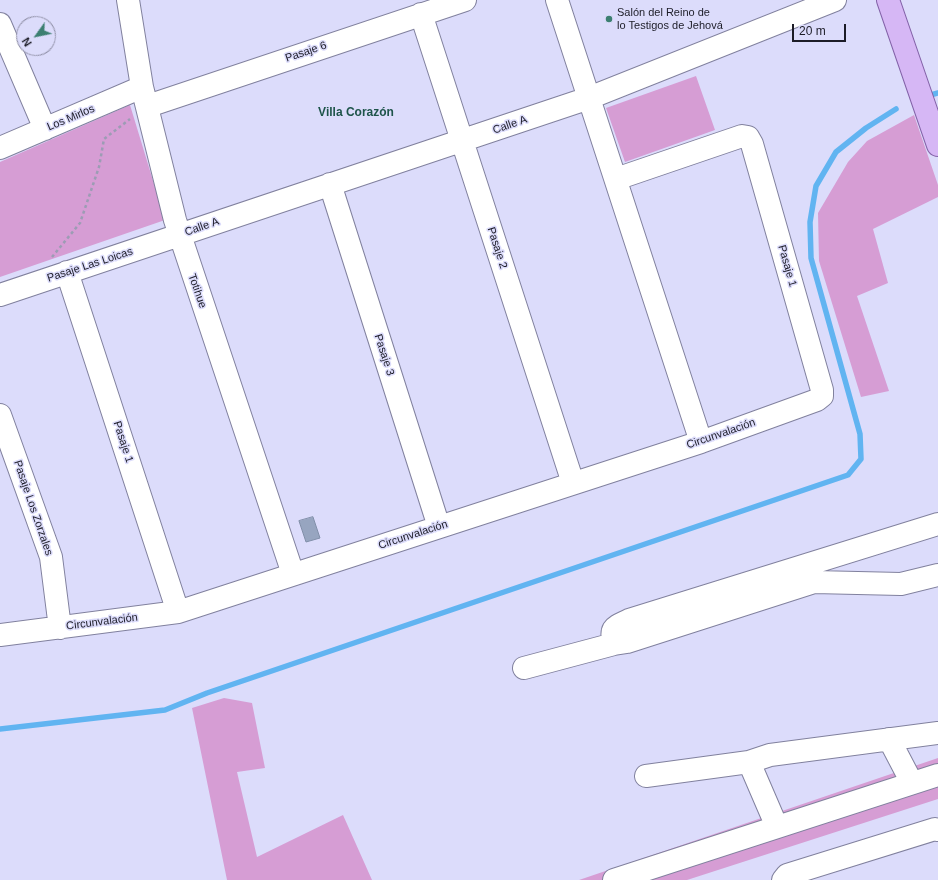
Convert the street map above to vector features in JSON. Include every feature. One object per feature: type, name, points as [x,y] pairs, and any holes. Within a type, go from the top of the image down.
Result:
[{"type":"main road","points":[[888,0],[937,136]]},
{"type":"street","name":"Totihue","points":[[128,0],[145,96],[179,235],[293,574]]},
{"type":"street","name":"Pasaje 6","points":[[145,96],[465,0]]},
{"type":"street","points":[[557,0],[700,442]]},
{"type":"street","name":"Calle A","points":[[179,235],[589,98],[835,0]]},
{"type":"street","name":"Pasaje 2","points":[[421,14],[573,483]]},
{"type":"street","points":[[0,24],[45,129]]},
{"type":"street","name":"Los Mirlos","points":[[0,148],[45,129],[145,96]]},
{"type":"street","name":"Pasaje 1","points":[[616,179],[742,136],[748,137],[752,144],[822,390],[822,396],[817,400]]},
{"type":"street","name":"Pasaje 3","points":[[330,184],[439,527]]},
{"type":"street","name":"Pasaje Las Loicas","points":[[0,295],[179,235]]},
{"type":"street","name":"Pasaje 1","points":[[67,272],[178,612]]},
{"type":"street","name":"Circunvalación","points":[[0,635],[178,612],[700,442],[817,400]]},
{"type":"street","name":"Pasaje Los Zorzales","points":[[0,415],[51,557],[60,628]]},
{"type":"street","points":[[614,644],[611,634],[614,627],[628,620],[938,524]]},
{"type":"street","points":[[524,668],[614,644],[627,642],[814,582],[901,584],[938,575]]},
{"type":"street","points":[[646,776],[749,762],[770,755],[938,733]]},
{"type":"street","points":[[889,739],[912,784]]},
{"type":"street","points":[[749,762],[777,827]]},
{"type":"street","points":[[614,880],[938,775]]},
{"type":"street","points":[[783,880],[787,875],[935,829],[938,830]]},
{"type":"path","points":[[51,257],[80,223],[99,167],[104,139],[145,96]]},
{"type":"shaded area","points":[[696,76],[715,130],[625,162],[606,108]]},
{"type":"shaded area","points":[[130,105],[165,220],[0,277],[0,162]]},
{"type":"shaded area","points":[[914,115],[938,185],[938,197],[873,229],[888,283],[857,296],[889,391],[861,397],[819,261],[818,213],[848,162],[867,141]]},
{"type":"shaded area","points":[[224,698],[252,703],[265,768],[237,772],[257,857],[343,815],[372,880],[227,880],[192,708]]},
{"type":"shaded area","points":[[938,758],[938,799],[687,880],[579,880]]},
{"type":"building","points":[[313,517],[320,538],[306,542],[299,521]]},
{"type":"waterway","points":[[927,96],[938,93]]},
{"type":"waterway","points":[[0,729],[165,710],[207,693],[848,475],[861,459],[860,434],[811,258],[810,222],[816,186],[836,152],[866,128],[896,109]]},
{"type":"place","name":"Salón del Reino de lo Testigos de Jehová","points":[[609,19]]},
{"type":"district","name":"Villa Corazón","points":[[356,113]]}]
